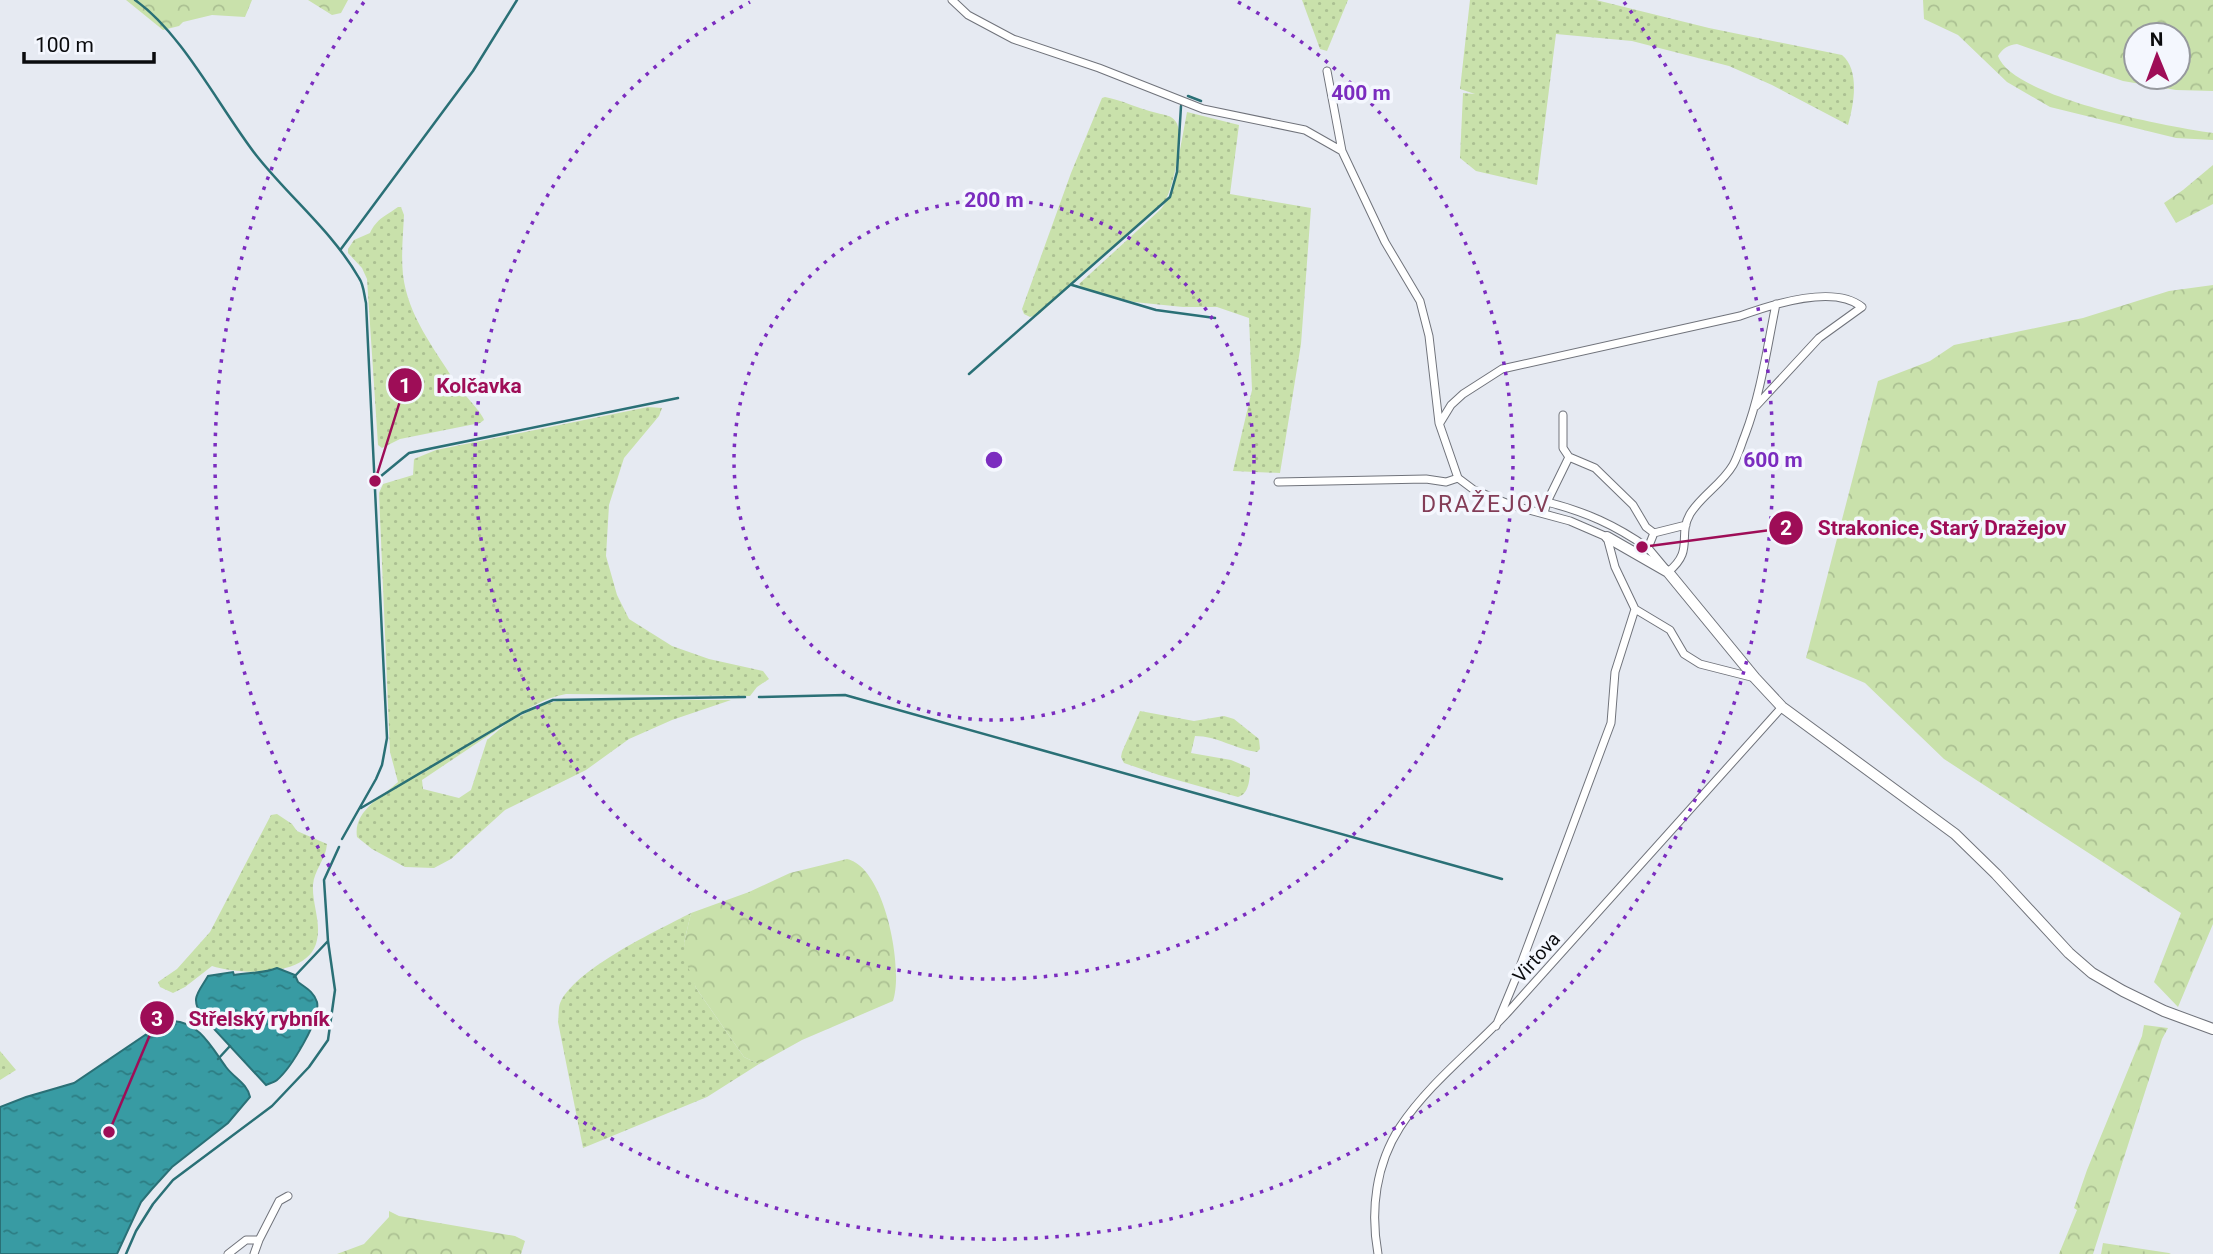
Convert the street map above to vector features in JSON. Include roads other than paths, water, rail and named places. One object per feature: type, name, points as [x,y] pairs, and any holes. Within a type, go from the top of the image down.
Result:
[{"type":"street","points":[[952,0],[968,15],[1013,38],[1203,109],[1305,130],[1342,151]]},
{"type":"street","points":[[1326,71],[1342,151],[1385,242],[1420,301],[1429,336],[1439,423],[1458,478],[1498,500],[1544,513],[1608,537],[1668,572]]},
{"type":"street","points":[[1439,423],[1451,405],[1481,380],[1502,369],[1740,316],[1776,304],[1816,298],[1843,298],[1862,307],[1819,338],[1756,406]]},
{"type":"street","points":[[1668,572],[1679,563],[1685,549],[1686,525],[1691,513],[1725,477],[1735,462],[1756,406],[1776,304]]},
{"type":"street","points":[[1435,394],[1451,405]]},
{"type":"street","points":[[1563,415],[1563,448],[1569,457],[1595,468],[1633,505],[1646,527],[1654,533]]},
{"type":"street","points":[[1544,513],[1569,457]]},
{"type":"street","points":[[1278,482],[1426,479],[1446,482],[1458,478]]},
{"type":"street","points":[[1547,502],[1578,510],[1613,525],[1648,548],[1782,707],[1955,834],[2069,953],[2092,973],[2164,1011],[2213,1029]]},
{"type":"street","points":[[1654,533],[1686,525]]},
{"type":"street","points":[[1648,548],[1654,533]]},
{"type":"street","points":[[1608,537],[1615,567],[1635,609],[1670,630],[1684,654],[1700,664],[1755,678]]},
{"type":"street","points":[[1496,1026],[1611,723],[1615,672],[1635,609]]},
{"type":"street","name":"Virtova","points":[[1378,1254],[1375,1193],[1379,1173],[1400,1127],[1420,1101],[1496,1026],[1782,707]]},
{"type":"street","points":[[254,1254],[279,1201],[288,1196]]},
{"type":"street","points":[[228,1254],[246,1240],[259,1240]]},
{"type":"water","points":[[277,968],[295,975],[298,982],[314,996],[317,1010],[310,1032],[296,1055],[277,1080],[266,1085],[202,1016],[196,1000],[208,976],[233,972],[234,975],[261,972]]},
{"type":"water","points":[[182,1022],[198,1031],[246,1088],[250,1097],[228,1123],[172,1167],[152,1189],[141,1202],[117,1254],[0,1254],[0,1107],[74,1083],[163,1023]]},
{"type":"waterway","points":[[135,0],[152,14],[185,51],[256,155],[336,245],[363,287],[366,303],[387,738],[382,765],[376,779],[342,839]]},
{"type":"waterway","points":[[341,249],[473,71],[517,0]]},
{"type":"waterway","points":[[1188,96],[1201,101]]},
{"type":"waterway","points":[[969,374],[1170,197],[1177,172],[1181,106]]},
{"type":"waterway","points":[[1072,285],[1156,310],[1215,318]]},
{"type":"waterway","points":[[375,481],[409,453],[678,398]]},
{"type":"waterway","points":[[759,697],[845,695],[1502,879]]},
{"type":"waterway","points":[[361,808],[522,713],[553,700],[745,697]]},
{"type":"waterway","points":[[294,977],[328,941],[324,880],[339,847]]},
{"type":"waterway","points":[[126,1254],[136,1231],[153,1204],[173,1180],[272,1106],[309,1067],[328,1040],[335,990],[328,941]]},
{"type":"waterway","points":[[218,1059],[230,1046]]},
{"type":"place","name":"Kolčavka","points":[[375,481]]},
{"type":"place","name":"Strakonice, Starý Dražejov","points":[[1642,547]]},
{"type":"place","name":"Střelský rybník","points":[[109,1132]]},
{"type":"district","name":"DRAŽEJOV","points":[[1486,504]]}]
